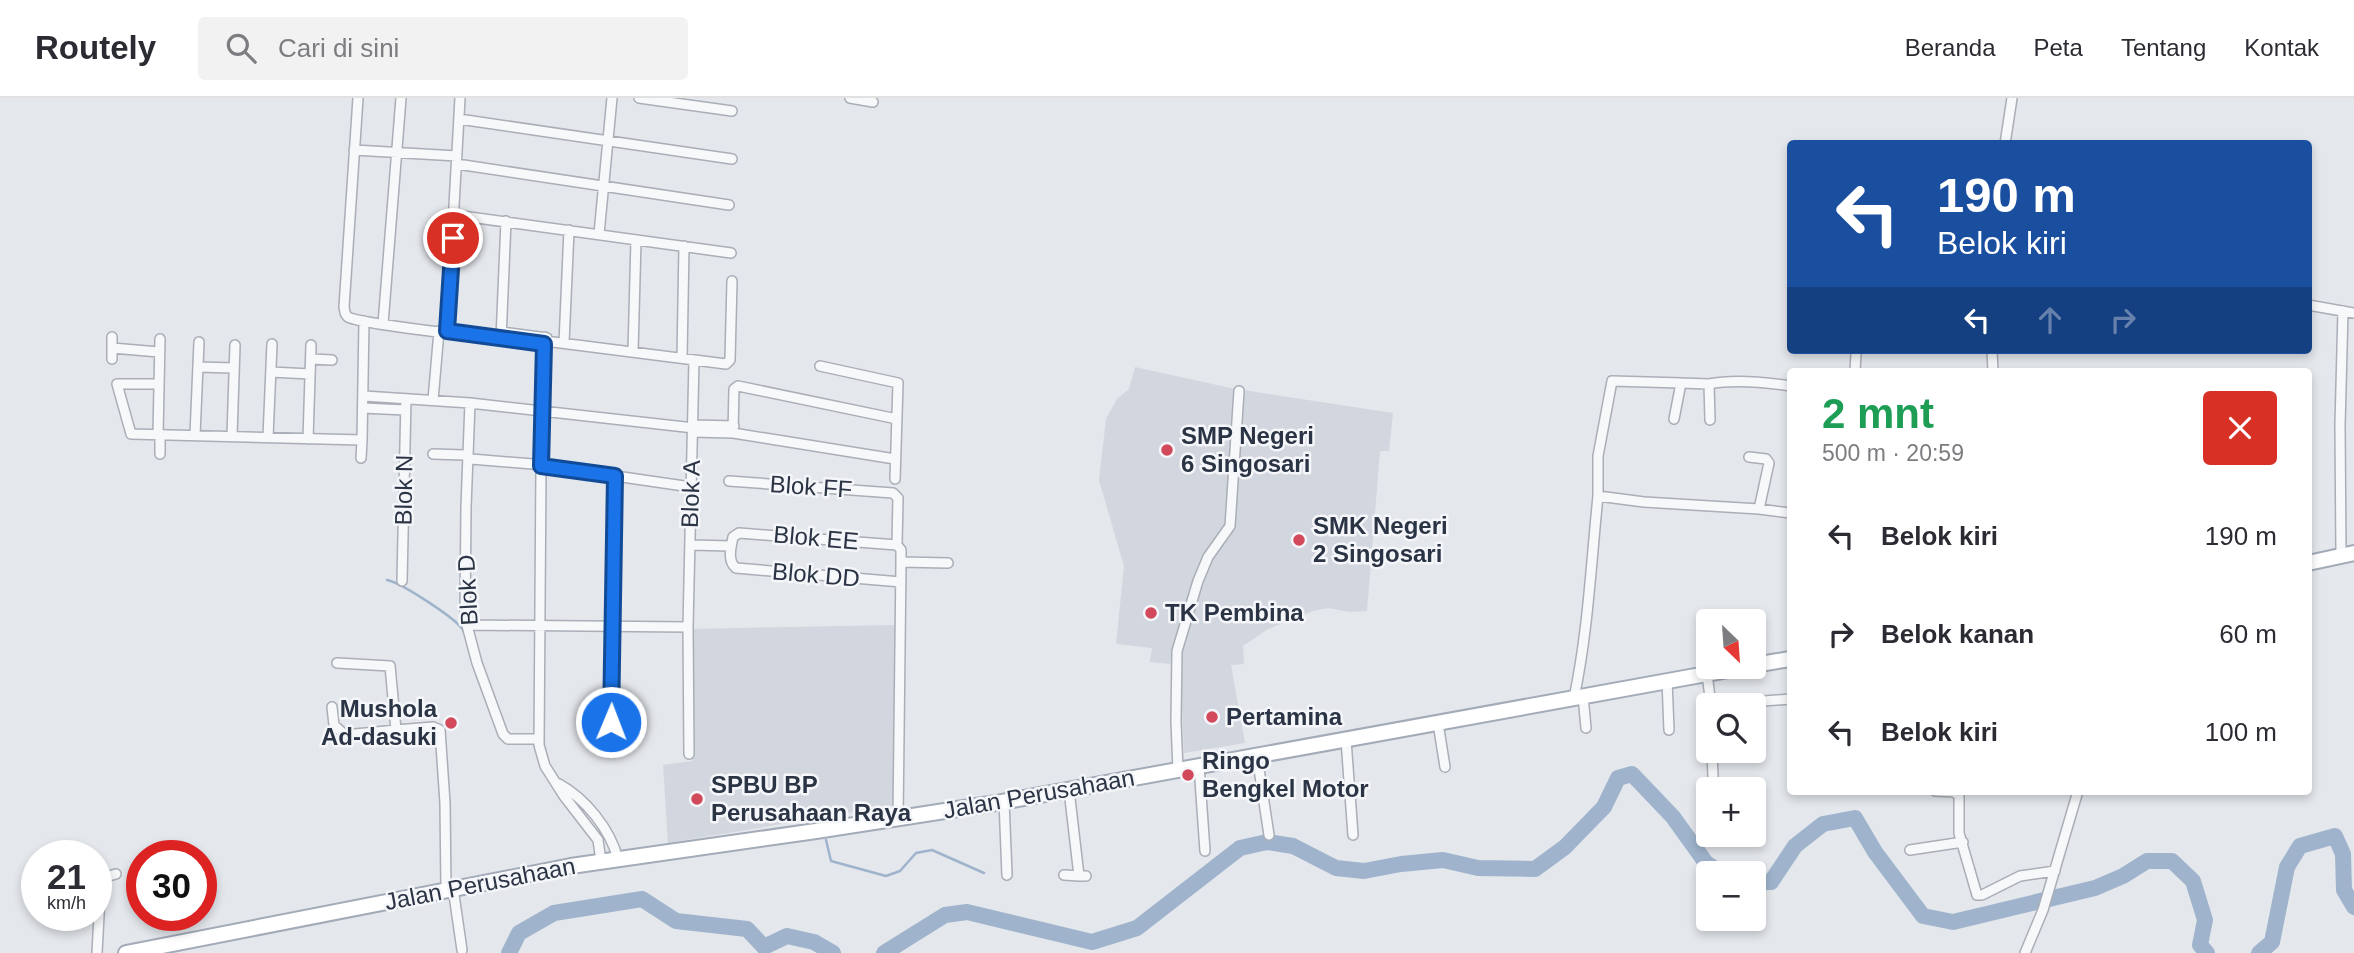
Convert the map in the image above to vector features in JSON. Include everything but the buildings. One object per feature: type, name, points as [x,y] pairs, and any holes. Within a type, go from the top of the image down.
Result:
[{"type":"main road","points":[[2312,562],[2347,555]]},
{"type":"main road","points":[[1766,663],[1787,660]]},
{"type":"main road","name":"Jalan Perusahaan","points":[[126,953],[601,861],[898,819],[1696,676]]},
{"type":"street","points":[[358,98],[344,307],[348,316],[383,324],[565,343],[725,364],[730,361],[732,281]]},
{"type":"street","points":[[383,324],[401,98]]},
{"type":"street","points":[[433,400],[455,215],[460,98]]},
{"type":"street","points":[[599,234],[612,98]]},
{"type":"street","points":[[639,98],[732,111]]},
{"type":"street","points":[[850,98],[873,102]]},
{"type":"street","points":[[2006,140],[2012,98]]},
{"type":"street","points":[[459,119],[732,159]]},
{"type":"street","points":[[354,150],[397,152],[457,160],[729,205]]},
{"type":"street","points":[[455,215],[731,253]]},
{"type":"street","points":[[500,336],[506,221]]},
{"type":"street","points":[[565,343],[569,230]]},
{"type":"street","points":[[633,352],[636,240]]},
{"type":"street","points":[[682,358],[684,246]]},
{"type":"street","points":[[2312,305],[2354,313]]},
{"type":"street","points":[[2343,311],[2340,425],[2347,555]]},
{"type":"street","points":[[361,458],[364,321]]},
{"type":"street","points":[[112,337],[112,359]]},
{"type":"street","points":[[160,339],[160,454]]},
{"type":"street","points":[[547,341],[542,412],[539,739],[545,766],[564,796],[596,835],[601,861]]},
{"type":"street","points":[[195,435],[199,342]]},
{"type":"street","points":[[268,437],[272,344]]},
{"type":"street","points":[[232,436],[235,345]]},
{"type":"street","points":[[309,439],[311,345]]},
{"type":"street","points":[[112,348],[159,352]]},
{"type":"street","points":[[1855,368],[1856,354]]},
{"type":"street","points":[[311,359],[332,360]]},
{"type":"street","name":"Blok A","points":[[689,754],[688,627],[694,360]]},
{"type":"street","points":[[820,366],[898,382],[895,479]]},
{"type":"street","points":[[198,367],[234,368]]},
{"type":"street","points":[[271,372],[310,374]]},
{"type":"street","points":[[1586,728],[1578,697],[1590,593],[1598,496],[1598,456],[1612,380],[1709,384],[1749,382],[1787,386]]},
{"type":"street","points":[[1674,419],[1681,383]]},
{"type":"street","points":[[158,384],[117,386],[131,434],[362,440]]},
{"type":"street","points":[[1709,384],[1710,420]]},
{"type":"street","points":[[734,430],[734,389],[738,386],[897,419]]},
{"type":"street","points":[[1178,770],[1177,651],[1208,557],[1230,526],[1239,391]]},
{"type":"street","points":[[364,396],[470,403],[694,429],[734,430],[895,458]]},
{"type":"street","name":"Blok N","points":[[402,581],[406,399]]},
{"type":"street","name":"Blok D","points":[[470,403],[466,604],[468,625],[477,663],[503,734],[508,738],[539,739]]},
{"type":"street","points":[[363,408],[405,410]]},
{"type":"street","points":[[433,454],[691,486]]},
{"type":"street","points":[[1749,457],[1766,459],[1769,463],[1759,509]]},
{"type":"street","points":[[611,722],[615,476]]},
{"type":"street","name":"Blok FF","points":[[729,481],[893,494],[898,498],[897,545]]},
{"type":"street","points":[[1598,496],[1787,513]]},
{"type":"street","name":"Blok EE","points":[[731,546],[736,533],[897,545]]},
{"type":"street","points":[[690,545],[731,546]]},
{"type":"street","points":[[897,545],[901,550],[898,819]]},
{"type":"street","name":"Blok DD","points":[[731,546],[730,559],[732,566],[736,568],[901,582]]},
{"type":"street","points":[[901,562],[948,563]]},
{"type":"street","points":[[468,625],[688,627]]},
{"type":"street","points":[[337,663],[390,666],[396,730]]},
{"type":"street","points":[[1667,680],[1669,730]]},
{"type":"street","points":[[1766,701],[1787,699]]},
{"type":"street","points":[[332,707],[334,725],[345,736],[433,727],[440,730],[449,889],[462,950]]},
{"type":"street","points":[[1438,723],[1445,767]]},
{"type":"street","points":[[1346,740],[1353,835]]},
{"type":"street","points":[[1257,756],[1269,835]]},
{"type":"street","points":[[1712,763],[1713,777]]},
{"type":"street","points":[[1199,766],[1205,851]]},
{"type":"street","points":[[557,783],[569,790],[607,830],[618,859]]},
{"type":"street","points":[[1064,875],[1082,876],[1069,790]]},
{"type":"street","points":[[1958,795],[1959,830],[1977,895],[2020,876],[2055,871]]},
{"type":"street","points":[[2025,953],[2043,910],[2077,795]]},
{"type":"street","points":[[1004,801],[1007,875]]},
{"type":"street","points":[[1910,850],[1963,842]]},
{"type":"street","points":[[96,953],[101,878],[116,874]]},
{"type":"shaded area","name":"SMP Negeri 6 Singosari","points":[[1135,367],[1235,389],[1227,517],[1192,582],[1170,664],[1150,662],[1152,648],[1116,644],[1124,566],[1099,480],[1106,419],[1117,399],[1129,389]]},
{"type":"shaded area","name":"SMK Negeri 2 Singosari","points":[[1243,390],[1393,413],[1389,451],[1380,451],[1367,611],[1350,612],[1328,608],[1313,611],[1268,629],[1243,646],[1244,664],[1231,665],[1245,743],[1184,753],[1180,662],[1183,639],[1206,572],[1219,547],[1232,532]]},
{"type":"shaded area","points":[[897,625],[895,805],[668,843],[663,765],[692,761],[691,629]]},
{"type":"waterway","points":[[387,580],[415,594],[459,625],[473,663]]},
{"type":"waterway","points":[[477,676],[492,715]]},
{"type":"waterway","points":[[884,953],[945,915],[967,912],[1092,942],[1137,928],[1240,848],[1267,842],[1293,846],[1336,868],[1364,871],[1443,860],[1478,868],[1535,869],[1565,847],[1604,807],[1618,778],[1632,774],[1673,817],[1705,861]]},
{"type":"waterway","points":[[1766,882],[1771,882],[1795,846],[1823,824],[1855,818],[1875,852],[1923,916],[1953,922],[2095,888],[2123,876],[2147,861],[2172,861],[2193,881],[2205,920],[2200,945],[2207,953]]},
{"type":"waterway","points":[[2259,953],[2272,942],[2287,867],[2300,846],[2335,836],[2343,854],[2344,890],[2354,907]]},
{"type":"waterway","points":[[826,840],[831,861],[886,876],[900,871],[916,853],[932,850],[984,873]]},
{"type":"waterway","points":[[509,953],[519,933],[554,913],[642,899],[676,921],[747,929],[764,947],[787,936],[814,942],[833,953]]},
{"type":"place","name":"SMP Negeri 6 Singosari","points":[[1167,450]]},
{"type":"place","name":"SMK Negeri 2 Singosari","points":[[1299,540]]},
{"type":"place","name":"TK Pembina","points":[[1151,613]]},
{"type":"place","name":"Pertamina","points":[[1212,717]]},
{"type":"place","name":"Mushola Ad-dasuki","points":[[451,723]]},
{"type":"place","name":"Ringo Bengkel Motor","points":[[1188,775]]},
{"type":"place","name":"SPBU BP Perusahaan Raya","points":[[697,799]]},
{"type":"route","points":[[453,238],[447,331],[544,344],[541,466],[615,476],[611,722]]}]
